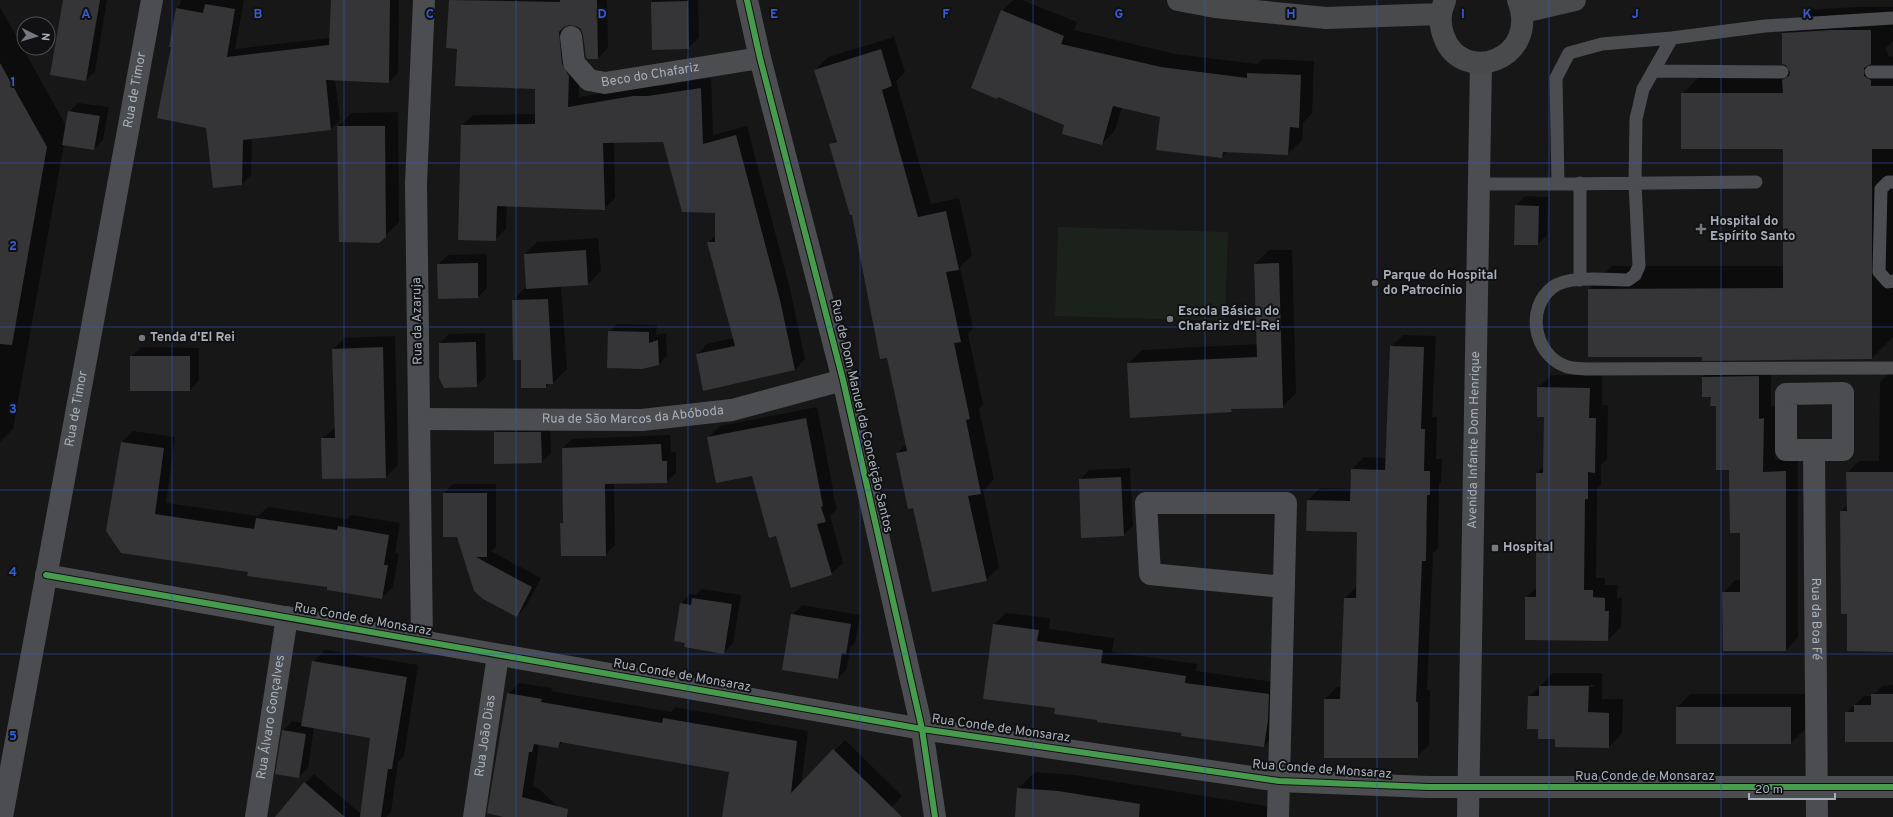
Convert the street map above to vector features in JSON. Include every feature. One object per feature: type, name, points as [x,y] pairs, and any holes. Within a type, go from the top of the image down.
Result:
[{"type":"main road","points":[[1178,0],[1214,7],[1326,18],[1443,7],[1440,28],[1446,42],[1455,53],[1467,60],[1481,63],[1496,60],[1508,53],[1518,42],[1523,27],[1521,6],[1575,0]]},
{"type":"street","name":"Rua de Timor","points":[[2,817],[152,0]]},
{"type":"street","name":"Rua da Azaruja","points":[[422,641],[416,184],[424,0]]},
{"type":"street","name":"Rua de Dom Manuel da Conceição Santos","points":[[747,0],[760,58],[843,380],[922,729],[935,817]]},
{"type":"street","name":"Beco do Chafariz","points":[[571,37],[574,63],[589,80],[605,83],[760,58]]},
{"type":"street","name":"Avenida Infante Dom Henrique","points":[[1468,817],[1481,63]]},
{"type":"street","name":"Rua de São Marcos da Abóboda","points":[[419,419],[642,420],[732,410],[843,380]]},
{"type":"street","name":"Rua da Boa Fé","points":[[1814,450],[1817,817]]},
{"type":"street","points":[[1278,817],[1284,587],[1286,503],[1146,503],[1150,574],[1284,587]]},
{"type":"street","name":"Rua Conde de Monsaraz","points":[[46,575],[922,729],[1279,781],[1428,787],[1893,787]]},
{"type":"street","name":"Rua Álvaro Gonçalves","points":[[256,817],[287,617]]},
{"type":"street","name":"Rua João Dias","points":[[474,817],[498,655]]},
{"type":"lane","points":[[1558,184],[1556,78],[1569,53],[1602,44],[1672,38],[1765,26],[1893,18]]},
{"type":"lane","points":[[1672,38],[1643,89],[1636,119],[1635,183],[1639,266],[1635,275],[1628,280],[1571,280],[1553,286],[1538,304],[1536,331],[1548,355],[1566,367],[1586,369],[1893,368]]},
{"type":"lane","points":[[1653,71],[1782,72]]},
{"type":"lane","points":[[1871,72],[1893,72]]},
{"type":"lane","points":[[1480,184],[1756,182]]},
{"type":"lane","points":[[1893,182],[1888,182],[1881,189],[1879,272],[1888,282],[1893,281]]},
{"type":"lane","points":[[1580,183],[1580,280]]},
{"type":"shaded area","points":[[1058,227],[1228,232],[1225,321],[1055,316]]},
{"type":"building","points":[[63,0],[100,0],[86,81],[50,75],[53,56],[56,56],[56,40]]},
{"type":"building","points":[[331,0],[390,0],[389,83],[326,80],[331,130],[243,140],[242,185],[213,188],[206,128],[157,118],[171,47],[169,47],[176,8],[203,13],[205,4],[235,9],[227,57],[329,45]]},
{"type":"building","points":[[449,0],[560,2],[560,0],[597,0],[598,59],[586,58],[581,29],[570,25],[564,27],[559,32],[562,64],[569,76],[568,107],[633,96],[648,96],[701,88],[703,144],[736,135],[780,300],[795,370],[703,391],[696,354],[735,346],[707,242],[715,242],[715,213],[682,212],[663,142],[603,143],[605,210],[497,206],[496,241],[458,240],[461,125],[535,124],[535,89],[455,86],[457,49],[446,48]]},
{"type":"building","points":[[688,1],[689,49],[652,50],[651,2]]},
{"type":"building","points":[[1001,10],[1064,36],[1061,44],[1161,67],[1247,78],[1247,73],[1301,75],[1299,128],[1290,127],[1288,155],[1223,152],[1222,158],[1156,150],[1160,117],[1113,106],[1102,145],[1062,134],[1064,125],[998,97],[997,99],[971,88]]},
{"type":"building","points":[[1832,30],[1871,30],[1871,64],[1864,68],[1864,76],[1871,80],[1871,86],[1893,86],[1893,149],[1872,149],[1872,359],[1702,361],[1702,357],[1588,357],[1588,289],[1783,288],[1783,149],[1681,149],[1681,93],[1783,93],[1782,80],[1789,76],[1790,72],[1786,65],[1782,64],[1782,33]]},
{"type":"building","points":[[881,49],[892,86],[882,90],[918,217],[946,211],[959,270],[946,272],[961,342],[954,343],[970,419],[966,420],[981,494],[968,496],[987,581],[932,592],[913,508],[908,509],[896,453],[907,451],[887,358],[880,359],[852,215],[850,215],[829,144],[837,142],[814,70]]},
{"type":"building","points":[[0,63],[47,147],[12,345],[0,344]]},
{"type":"building","points":[[68,111],[100,116],[94,150],[62,145]]},
{"type":"building","points":[[337,126],[385,126],[386,237],[379,243],[339,242]]},
{"type":"building","points":[[1515,205],[1539,206],[1538,245],[1514,245]]},
{"type":"building","points":[[586,250],[588,285],[526,289],[524,254]]},
{"type":"building","points":[[478,263],[478,298],[438,299],[437,264]]},
{"type":"building","points":[[1279,263],[1283,408],[1231,409],[1232,412],[1130,418],[1127,363],[1257,357],[1254,264]]},
{"type":"building","points":[[548,299],[553,384],[546,384],[546,388],[521,388],[521,360],[513,360],[512,300]]},
{"type":"building","points":[[608,331],[649,332],[649,343],[658,340],[659,365],[642,369],[607,368]]},
{"type":"building","points":[[476,342],[477,387],[444,388],[439,378],[439,343]]},
{"type":"building","points":[[1390,346],[1424,347],[1421,429],[1425,429],[1424,471],[1430,471],[1430,495],[1427,495],[1426,561],[1422,561],[1416,702],[1418,702],[1418,758],[1324,758],[1324,699],[1340,699],[1344,598],[1356,598],[1357,532],[1306,531],[1307,500],[1350,501],[1351,469],[1385,470]]},
{"type":"building","points":[[383,347],[386,478],[322,479],[321,438],[335,438],[332,349]]},
{"type":"building","points":[[130,356],[190,356],[190,391],[130,391]]},
{"type":"building","points":[[1759,376],[1759,419],[1764,418],[1763,472],[1786,471],[1786,651],[1723,651],[1722,592],[1740,592],[1740,533],[1730,533],[1729,470],[1716,470],[1716,406],[1710,406],[1711,397],[1702,397],[1702,377]]},
{"type":"building","points":[[1537,387],[1590,388],[1589,418],[1596,418],[1595,473],[1588,472],[1588,499],[1585,499],[1584,590],[1593,590],[1593,597],[1605,598],[1605,611],[1609,611],[1608,641],[1525,640],[1525,597],[1536,597],[1536,473],[1543,473],[1544,417],[1537,417]]},
{"type":"building","points":[[806,418],[823,506],[821,507],[826,522],[817,524],[832,575],[791,588],[776,536],[769,538],[752,476],[716,483],[707,437]]},
{"type":"building","points":[[494,432],[541,432],[542,463],[494,464]]},
{"type":"building","points":[[121,442],[164,448],[155,514],[254,529],[256,518],[337,530],[338,526],[389,535],[384,565],[388,565],[382,599],[327,590],[327,587],[247,576],[248,572],[121,553],[106,531]]},
{"type":"building","points":[[661,444],[662,461],[667,461],[667,483],[605,484],[606,556],[561,556],[560,523],[563,523],[562,448]]},
{"type":"building","points":[[1846,472],[1893,472],[1893,652],[1847,651],[1847,614],[1841,614],[1840,511],[1847,511]]},
{"type":"building","points":[[1121,477],[1124,536],[1081,538],[1079,479]]},
{"type":"building","points":[[443,493],[487,493],[487,557],[476,557],[532,587],[517,617],[483,599],[474,591],[457,537],[443,537]]},
{"type":"building","points":[[692,598],[732,604],[724,654],[684,647],[685,643],[674,641],[680,603],[691,605]]},
{"type":"building","points":[[791,614],[851,624],[846,654],[842,653],[838,679],[782,670]]},
{"type":"building","points":[[993,624],[1039,630],[1037,641],[1103,650],[1101,663],[1186,676],[1185,683],[1269,694],[1268,720],[1264,747],[1181,736],[1182,733],[1097,722],[1097,720],[1054,714],[1055,708],[983,699]]},
{"type":"building","points":[[312,661],[407,677],[392,769],[388,769],[381,817],[360,817],[370,738],[301,726]]},
{"type":"building","points":[[1539,686],[1589,686],[1588,712],[1609,713],[1609,748],[1555,747],[1555,739],[1538,739],[1538,729],[1527,729],[1528,696],[1539,696]]},
{"type":"building","points":[[507,693],[542,699],[541,702],[662,723],[663,718],[797,741],[791,793],[833,749],[902,817],[722,817],[729,772],[560,742],[558,748],[534,744],[532,752],[529,752],[522,797],[568,809],[567,817],[503,817],[487,813]]},
{"type":"building","points":[[1871,694],[1893,694],[1893,742],[1845,742],[1845,712],[1854,712],[1854,705],[1871,705]]},
{"type":"building","points":[[1676,707],[1791,707],[1791,744],[1676,744]]},
{"type":"building","points":[[282,730],[306,734],[299,778],[275,774]]},
{"type":"building","points":[[304,782],[345,817],[275,817]]},
{"type":"building","points":[[1017,788],[1058,791],[1140,804],[1139,817],[1015,817]]},
{"type":"cycle path","points":[[747,0],[760,58],[843,380],[922,729],[935,817]]},
{"type":"cycle path","points":[[46,575],[922,729],[1279,781],[1428,787],[1893,787]]},
{"type":"place","name":"Hospital do Espírito Santo","points":[[1701,229]]},
{"type":"place","name":"Parque do Hospital do Patrocínio","points":[[1375,283]]},
{"type":"place","name":"Escola Básica do Chafariz d’El-Rei","points":[[1170,319]]},
{"type":"place","name":"Tenda d'El Rei","points":[[142,338]]},
{"type":"place","name":"Hospital","points":[[1495,548]]}]
